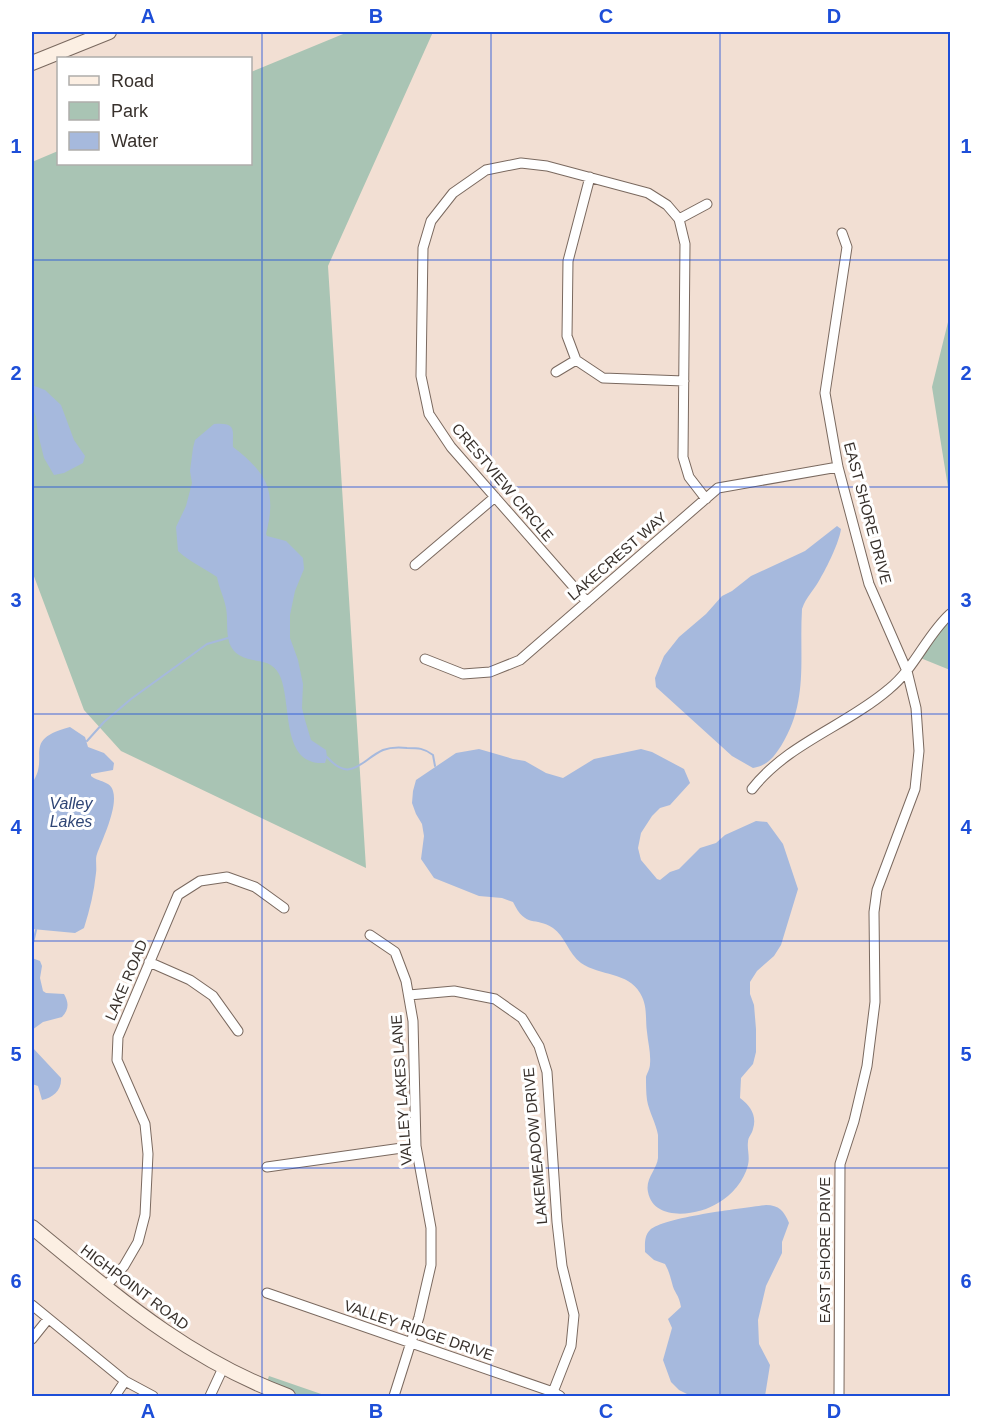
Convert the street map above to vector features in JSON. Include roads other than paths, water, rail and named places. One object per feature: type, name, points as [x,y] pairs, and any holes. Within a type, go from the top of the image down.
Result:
[{"type":"street","points":[[32,63],[109,32]]},
{"type":"street","name":"CRESTVIEW CIRCLE","points":[[587,602],[451,447],[429,414],[421,376],[423,248],[431,221],[453,192],[486,170],[521,163],[547,166],[648,193],[667,205],[679,219]]},
{"type":"street","points":[[590,177],[568,261],[567,336],[576,360],[603,378],[684,381]]},
{"type":"street","points":[[706,500],[689,477],[683,457],[685,244],[679,219],[707,204]]},
{"type":"street","name":"EAST SHORE DRIVE","points":[[838,1396],[840,1164],[854,1121],[867,1066],[875,1002],[874,912],[877,890],[915,789],[919,751],[916,708],[907,671],[869,584],[838,467],[825,393],[847,247],[842,233]]},
{"type":"street","points":[[556,372],[576,360]]},
{"type":"street","name":"LAKECREST WAY","points":[[425,659],[463,674],[490,672],[520,660],[718,488],[838,467]]},
{"type":"street","points":[[416,565],[495,497]]},
{"type":"street","points":[[752,789],[789,753],[862,710],[890,689],[907,671],[936,630],[951,614]]},
{"type":"street","name":"LAKE ROAD","points":[[105,1287],[124,1266],[138,1242],[145,1215],[148,1154],[145,1124],[117,1060],[118,1037],[178,895],[201,881],[226,877],[255,887],[284,908]]},
{"type":"street","name":"VALLEY LAKES LANE","points":[[370,935],[394,952],[409,995],[413,1022],[416,1146],[431,1228],[431,1265],[420,1317],[394,1396]]},
{"type":"street","points":[[149,962],[190,980],[213,996],[238,1031]]},
{"type":"street","name":"LAKEMEADOW DRIVE","points":[[409,995],[454,991],[495,999],[522,1018],[539,1046],[547,1072],[562,1266],[574,1315],[571,1346],[557,1394]]},
{"type":"street","points":[[267,1167],[416,1146]]},
{"type":"street","name":"HIGHPOINT ROAD","points":[[32,1227],[139,1315],[170,1337],[223,1368],[288,1396]]},
{"type":"street","name":"VALLEY RIDGE DRIVE","points":[[267,1293],[557,1394]]},
{"type":"street","points":[[32,1305],[126,1381],[153,1396]]},
{"type":"street","points":[[32,1339],[48,1318]]},
{"type":"street","points":[[210,1396],[223,1368]]},
{"type":"street","points":[[115,1396],[126,1381]]},
{"type":"water","points":[[32,385],[45,390],[61,405],[74,440],[85,456],[83,463],[64,473],[54,475],[44,458],[32,406]]},
{"type":"water","points":[[214,424],[230,426],[233,432],[233,447],[254,466],[266,484],[270,506],[267,536],[286,541],[303,558],[304,569],[295,591],[290,615],[290,638],[303,684],[302,708],[305,720],[311,740],[326,750],[325,763],[310,761],[300,754],[294,743],[283,686],[275,669],[266,663],[239,655],[231,646],[226,608],[217,577],[178,551],[176,527],[186,506],[192,483],[190,471],[195,440]]},
{"type":"water","points":[[837,526],[841,529],[835,548],[823,574],[802,609],[801,679],[796,713],[790,729],[775,754],[766,763],[753,768],[732,756],[656,687],[655,678],[664,656],[679,637],[706,614],[722,596],[751,576],[805,551]]},
{"type":"water","name":"Valley Lakes","points":[[70,727],[85,737],[88,747],[104,753],[114,763],[113,770],[91,774],[112,788],[114,798],[109,822],[96,856],[92,900],[84,928],[75,933],[32,929],[32,783],[37,774],[41,744],[55,732]]},
{"type":"water","points":[[479,749],[525,761],[546,773],[563,778],[594,759],[641,749],[652,752],[684,769],[690,783],[670,805],[660,808],[652,816],[641,833],[638,848],[641,860],[660,880],[670,872],[679,869],[700,848],[716,843],[725,835],[756,821],[767,822],[783,844],[798,889],[781,945],[750,982],[750,994],[754,1005],[756,1052],[753,1064],[741,1078],[740,1098],[747,1104],[754,1116],[754,1124],[748,1140],[748,1165],[744,1177],[733,1192],[710,1207],[690,1213],[668,1212],[652,1202],[648,1192],[648,1183],[658,1158],[658,1135],[647,1097],[646,1077],[650,1068],[650,1052],[645,1007],[643,998],[635,986],[621,978],[581,963],[557,931],[522,916],[513,902],[502,898],[479,896],[434,878],[421,859],[424,836],[422,824],[412,803],[416,780],[456,753]]},
{"type":"water","points":[[32,958],[40,961],[42,966],[40,978],[43,991],[64,994],[67,1006],[62,1017],[43,1022],[32,1030]]},
{"type":"water","points":[[32,1047],[61,1078],[56,1093],[42,1100],[38,1086],[32,1084]]},
{"type":"water","points":[[766,1205],[780,1210],[789,1223],[782,1242],[782,1253],[766,1286],[758,1320],[759,1344],[770,1365],[765,1396],[691,1396],[679,1390],[671,1382],[663,1360],[672,1328],[668,1319],[681,1307],[665,1264],[654,1260],[645,1252],[645,1240],[650,1230],[671,1221]]},
{"type":"waterway","points":[[87,741],[104,722],[131,699],[207,644],[228,638]]},
{"type":"waterway","points":[[327,757],[335,765],[349,769],[386,749],[418,748],[433,755],[435,766]]},
{"type":"waterway","points":[[32,947],[36,930]]}]
